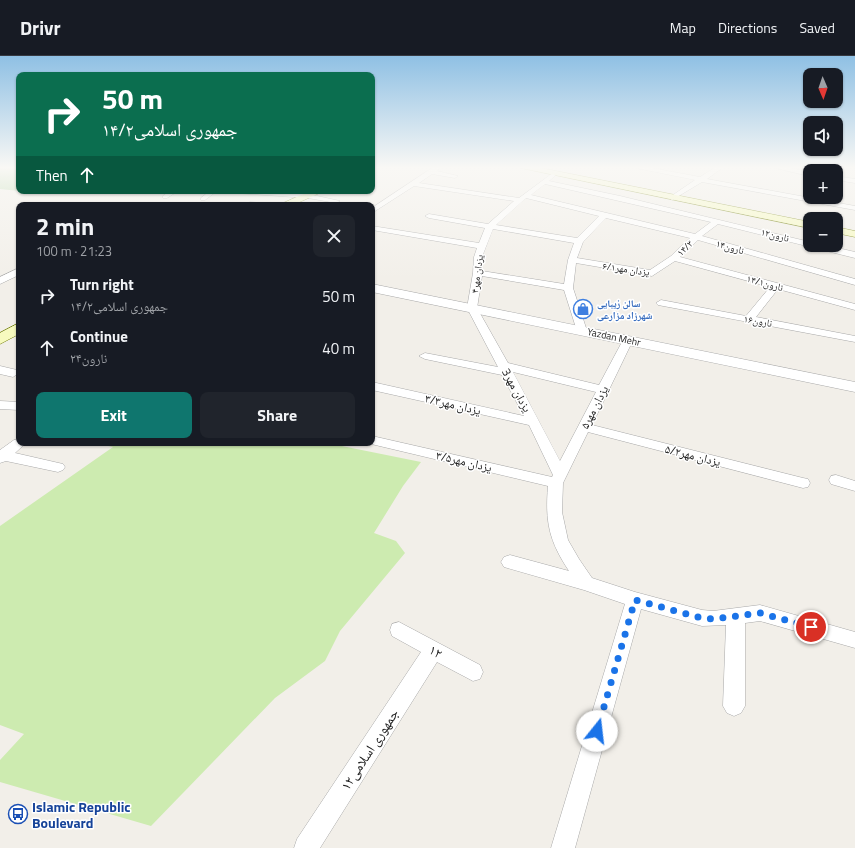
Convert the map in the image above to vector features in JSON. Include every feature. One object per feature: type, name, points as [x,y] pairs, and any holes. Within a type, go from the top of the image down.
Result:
[{"type":"main road","points":[[708,205],[803,224]]},
{"type":"main road","points":[[843,231],[855,234]]},
{"type":"main road","points":[[0,339],[16,331]]},
{"type":"street","name":"یزدان مهر۴","points":[[472,308],[478,273],[478,257],[481,246],[490,226],[513,205]]},
{"type":"street","name":"نارون۱۴","points":[[547,205],[604,215],[696,237],[855,282]]},
{"type":"street","name":"نارون۱۲","points":[[649,205],[803,242]]},
{"type":"street","points":[[839,205],[855,208]]},
{"type":"street","points":[[582,331],[568,288],[572,260],[579,241],[604,215]]},
{"type":"street","points":[[429,216],[579,241]]},
{"type":"street","name":"۱۴/۳","points":[[674,258],[696,237],[717,221]]},
{"type":"street","points":[[375,228],[481,246]]},
{"type":"street","points":[[843,252],[855,255]]},
{"type":"street","name":"۶/۱یزدان مهر","points":[[572,260],[652,273],[674,258]]},
{"type":"street","name":"۱۴/۱نارون","points":[[674,258],[855,307]]},
{"type":"street","points":[[0,281],[16,273]]},
{"type":"street","points":[[478,273],[568,288]]},
{"type":"street","points":[[749,319],[776,286]]},
{"type":"street","name":"Yazdan Mehr","points":[[375,289],[855,387]]},
{"type":"street","name":"نارون۱۶","points":[[661,304],[855,339]]},
{"type":"street","name":"3یزدان مهر","points":[[472,308],[534,422],[558,478]]},
{"type":"street","name":"یزدان مهر۵","points":[[558,478],[628,340]]},
{"type":"street","points":[[426,356],[505,369],[603,390]]},
{"type":"street","points":[[0,370],[13,373]]},
{"type":"street","name":"۳/۳یزدان مهر","points":[[375,387],[534,422]]},
{"type":"street","points":[[0,405],[16,406]]},
{"type":"street","name":"۵/۲یزدان مهر","points":[[584,427],[803,483]]},
{"type":"street","name":"۳/۵یزدان مهر","points":[[375,441],[558,478]]},
{"type":"street","points":[[1,456],[16,445]]},
{"type":"street","points":[[1,456],[58,467]]},
{"type":"street","points":[[558,478],[554,512],[560,540],[573,564],[586,582]]},
{"type":"street","points":[[836,480],[855,486]]},
{"type":"street","points":[[510,562],[586,582],[635,600],[702,618],[713,619],[760,613],[855,640]]},
{"type":"street","points":[[563,848],[635,600]]},
{"type":"street","points":[[734,706],[736,616]]},
{"type":"street","name":"۱۲","points":[[399,630],[473,672]]},
{"type":"street","name":"جمهوری اسلامی۱۲","points":[[306,848],[433,650]]},
{"type":"green space","points":[[108,446],[342,446],[421,462],[403,486],[374,533],[396,541],[405,553],[340,631],[325,661],[275,698],[151,826],[0,782],[0,760],[24,734],[0,725],[0,526],[113,447]]},
{"type":"place","name":"سالن زیبایی شهرزاد مزارعی","points":[[583,309]]},
{"type":"place","name":"Islamic Republic Boulevard","points":[[18,814]]},
{"type":"route","points":[[597,731],[635,600],[702,618],[713,619],[760,613],[811,627]]}]
